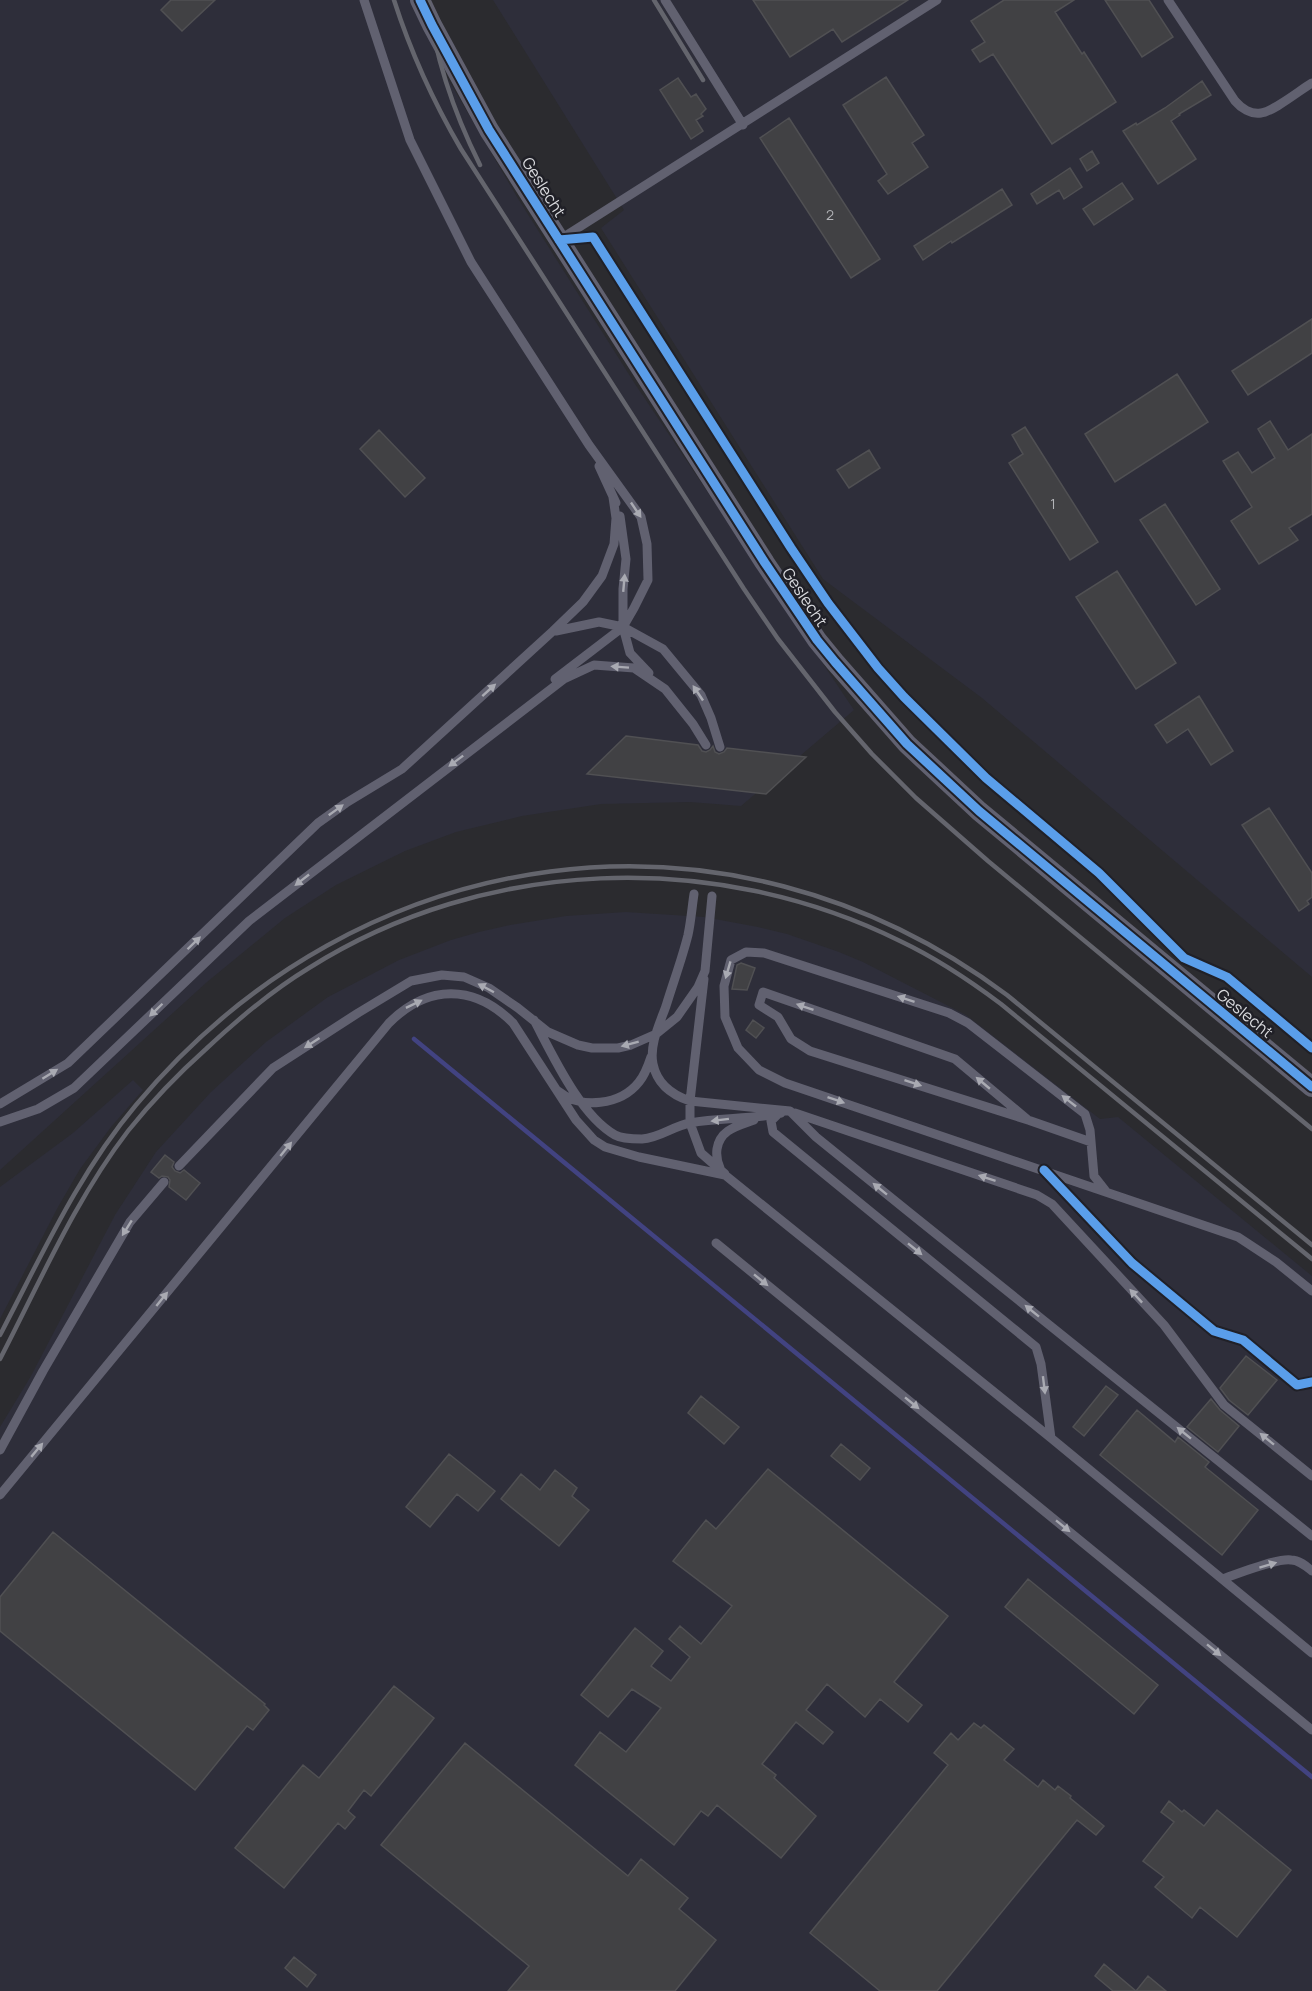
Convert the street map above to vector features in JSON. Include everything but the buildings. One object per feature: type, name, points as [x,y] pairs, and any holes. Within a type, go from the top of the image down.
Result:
[{"type":"street","name":"Geslecht","points":[[420,0],[489,130],[796,611],[829,655],[883,718],[931,768],[986,818],[1312,1087]]},
{"type":"lane","points":[[364,0],[410,140],[471,262],[590,445],[641,517],[648,544],[648,580],[623,627],[504,718],[501,726]]},
{"type":"lane","points":[[665,0],[743,125]]},
{"type":"lane","points":[[559,240],[937,0]]},
{"type":"lane","points":[[1168,0],[1235,101],[1244,109],[1256,113],[1269,111],[1312,83]]},
{"type":"lane","points":[[590,445],[620,512],[626,559],[623,627],[630,653],[665,689],[693,724],[706,746]]},
{"type":"lane","points":[[0,1104],[68,1063],[318,824],[346,803],[402,769],[583,602],[602,576],[614,544],[616,518],[613,497]]},
{"type":"lane","points":[[553,631],[599,622],[623,627],[663,649],[701,695],[720,747]]},
{"type":"lane","points":[[0,1122],[38,1109],[74,1088],[249,921],[564,679],[594,665],[634,668],[665,689]]},
{"type":"lane","points":[[554,1088],[570,1099],[608,1101],[620,1098],[629,1092],[647,1071],[656,1034],[687,935],[694,894]]},
{"type":"lane","points":[[712,896],[690,1101],[690,1123],[701,1153],[725,1175],[1051,1438],[1312,1653]]},
{"type":"lane","points":[[1104,1190],[1094,1176],[1092,1142],[1085,1114],[968,1023],[949,1013],[764,953],[746,952],[731,960],[724,986],[725,1017],[738,1048],[759,1070],[785,1083],[1238,1236],[1276,1262],[1312,1291]]},
{"type":"lane","points":[[179,1167],[273,1068],[411,981],[442,975],[464,977],[489,988],[519,1008],[548,1032],[563,1040],[592,1048],[606,1048],[631,1045],[656,1034],[677,1017],[698,987],[705,971]]},
{"type":"lane","points":[[1028,1120],[955,1059],[763,992],[759,1005],[778,1017],[790,1039],[810,1051],[1092,1142]]},
{"type":"lane","points":[[0,1495],[389,1023],[402,1010],[425,999],[454,994],[472,996],[500,1011],[513,1023],[531,1048],[554,1088],[584,1132],[605,1147],[639,1157],[725,1175]]},
{"type":"lane","points":[[534,1020],[569,1084],[581,1101],[600,1124],[617,1137],[645,1139],[690,1123],[763,1117],[790,1111]]},
{"type":"lane","points":[[652,1056],[658,1077],[676,1096],[690,1101],[790,1111],[1037,1195],[1052,1204],[1164,1325],[1224,1405],[1312,1476]]},
{"type":"lane","points":[[790,1111],[816,1137],[1312,1536]]},
{"type":"lane","points":[[778,1114],[771,1121],[773,1132],[1036,1347],[1041,1364],[1051,1438]]},
{"type":"lane","points":[[725,1175],[717,1159],[718,1144],[721,1138],[727,1131],[763,1117]]},
{"type":"lane","points":[[0,1450],[130,1222],[164,1182]]},
{"type":"lane","points":[[716,1243],[1312,1730]]},
{"type":"lane","points":[[1222,1579],[1281,1561],[1292,1560],[1305,1565],[1312,1571]]},
{"type":"shaded area","points":[[0,0],[411,0],[448,79],[517,197],[635,384],[854,710],[741,806],[690,802],[601,804],[522,816],[456,832],[405,851],[336,885],[285,918],[207,982],[0,1170]]},
{"type":"shaded area","points":[[493,0],[1312,0],[1312,977],[982,698],[823,579],[601,228],[624,210]]},
{"type":"shaded area","points":[[626,912],[704,917],[787,934],[863,962],[966,1015],[1100,1119],[1118,1117],[1312,1276],[1312,1991],[0,1991],[0,1427],[31,1376],[115,1215],[156,1152],[211,1092],[266,1042],[328,997],[399,960],[479,932],[566,916]]},
{"type":"shaded area","points":[[133,1080],[143,1090],[111,1127],[80,1169],[0,1319],[0,1187],[73,1133]]},
{"type":"waterway","points":[[414,1039],[1312,1777]]},
{"type":"railway","points":[[394,0],[423,76],[461,149],[744,589],[778,639],[835,712],[872,754],[916,798],[988,861],[1312,1129]]},
{"type":"railway","points":[[428,0],[435,43],[447,85],[480,165]]},
{"type":"railway","points":[[654,0],[703,80]]},
{"type":"railway","points":[[0,1335],[62,1216],[115,1131],[136,1105],[226,1015],[327,946],[436,898],[550,872],[667,868],[784,886],[898,929],[1007,995],[1312,1245]]},
{"type":"railway","points":[[0,1359],[75,1213],[109,1157],[156,1098],[185,1068],[255,1006],[309,968],[377,931],[449,904],[524,886],[601,878],[678,880],[754,891],[828,911],[900,941],[952,970],[1001,1004],[1312,1259]]},
{"type":"cycle path","points":[[420,0],[489,130],[765,563],[817,640],[835,662],[907,744],[979,811],[1312,1087]]},
{"type":"cycle path","points":[[559,240],[593,237],[828,603],[878,668],[904,697],[986,778],[1099,873],[1184,958],[1227,977],[1312,1048]]},
{"type":"cycle path","points":[[1044,1170],[1132,1263],[1214,1331],[1243,1340],[1297,1385],[1312,1382]]}]
